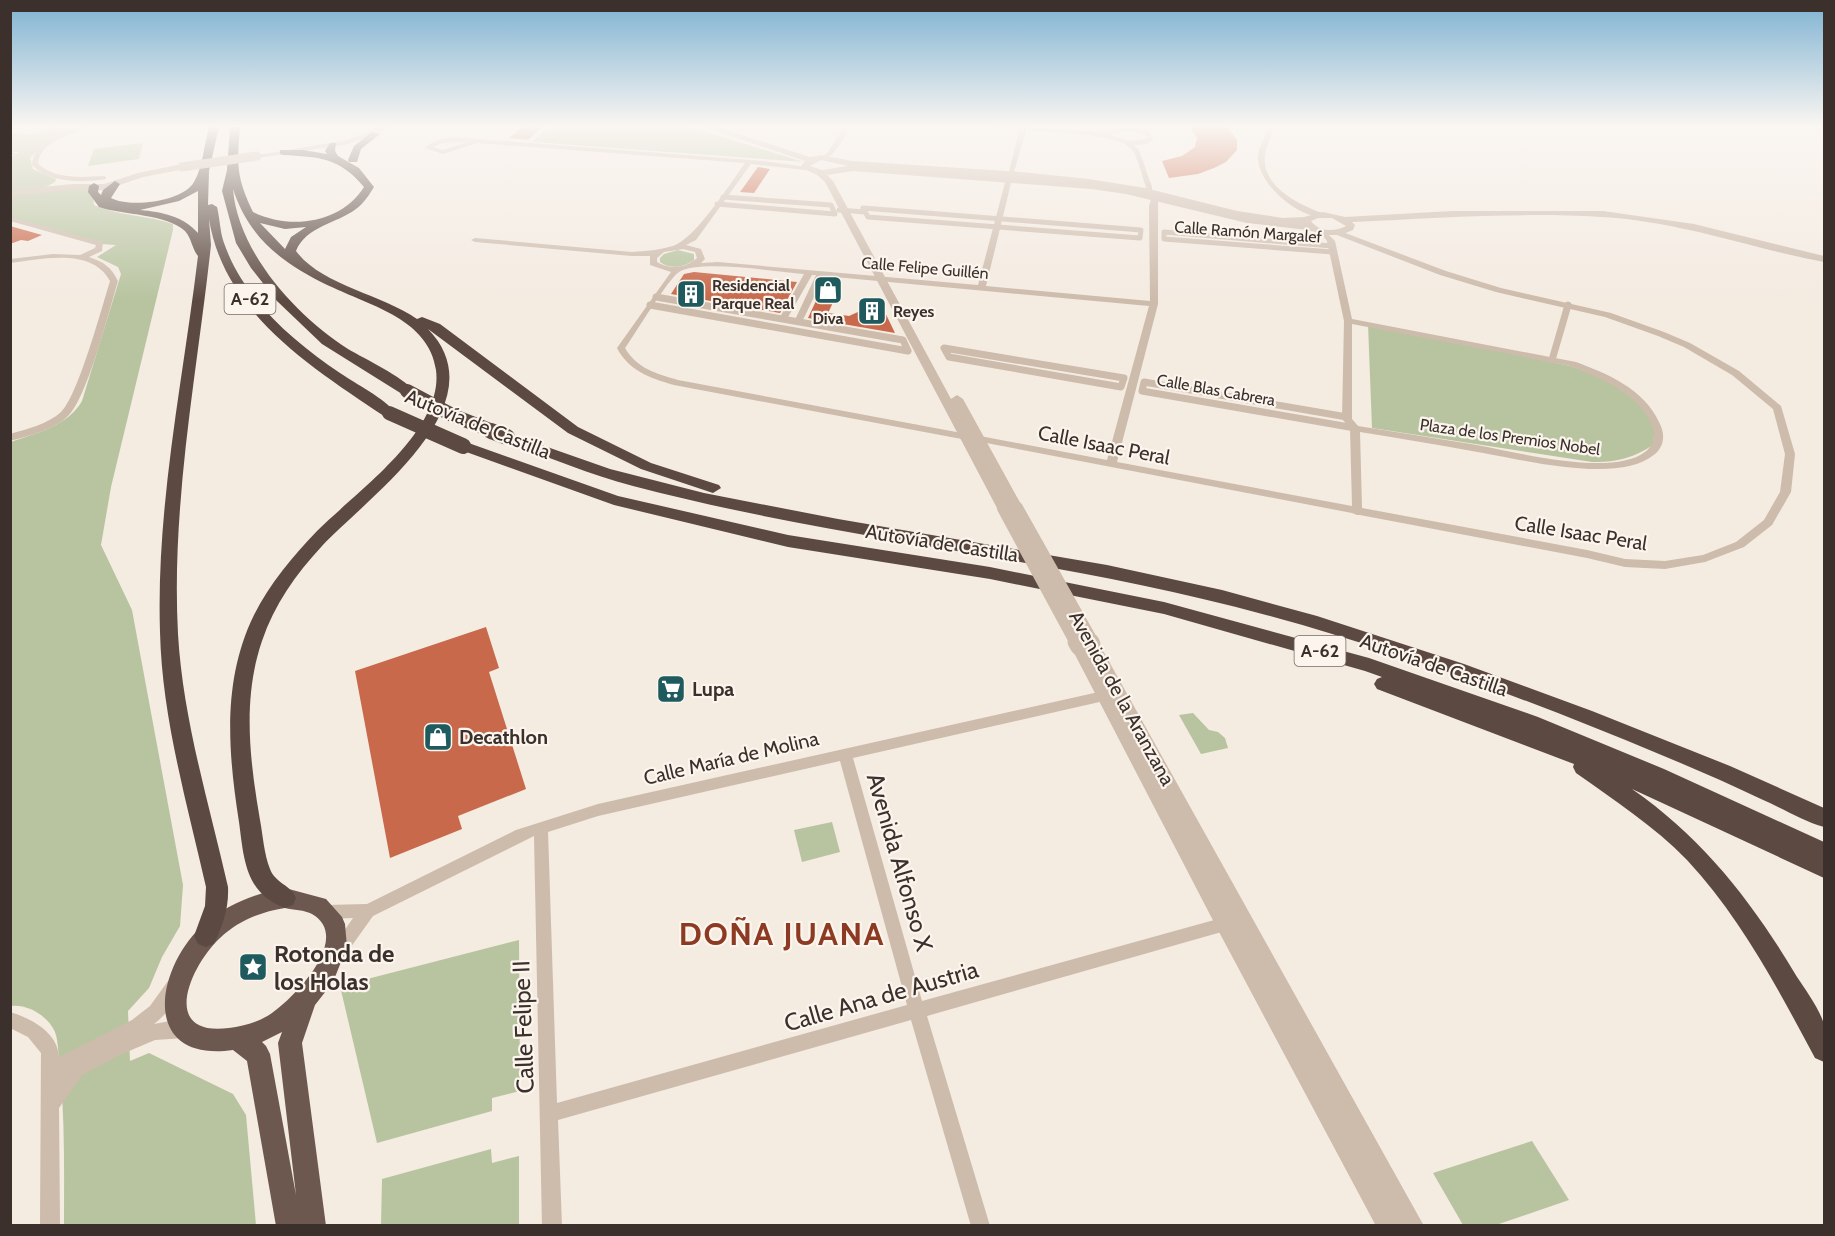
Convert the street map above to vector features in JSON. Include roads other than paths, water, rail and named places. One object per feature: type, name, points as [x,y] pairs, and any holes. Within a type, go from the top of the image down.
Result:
[{"type":"highway","points":[[92,185],[93,192],[103,205],[162,216],[181,223],[197,237],[203,263]]},
{"type":"highway","points":[[113,185],[105,199],[112,204],[136,207],[178,198],[197,185]]},
{"type":"highway","points":[[205,185],[202,207],[205,245],[171,520],[168,573],[169,636],[177,702],[217,887],[217,906],[206,936]]},
{"type":"highway","name":"Autovía de Castilla","points":[[212,185],[212,214],[220,246],[232,274],[253,304],[299,351],[389,412],[463,446],[614,500],[788,541],[1076,589],[1185,614],[1369,665],[1531,723],[1657,775],[1824,852]]},
{"type":"highway","name":"Autovía de Castilla","points":[[229,185],[227,191],[242,243],[257,268],[281,298],[327,341],[407,391],[454,416],[635,482],[771,512],[1065,562],[1262,606],[1366,637],[1467,671],[1664,746],[1824,818]]},
{"type":"highway","points":[[236,185],[241,203],[263,235],[300,265],[339,286],[397,308],[435,327],[564,424],[646,466],[765,503],[913,537]]},
{"type":"highway","points":[[246,212],[274,224],[309,223],[328,218],[357,204],[365,197],[369,187],[367,185]]},
{"type":"highway","points":[[300,265],[290,251],[295,239],[316,225],[361,208],[375,197],[378,187],[376,185]]},
{"type":"highway","points":[[285,898],[272,891],[261,877],[240,769],[239,708],[250,648],[270,602],[287,576],[328,531],[390,471],[424,429],[439,401],[443,381],[440,354],[428,335],[416,325],[368,297]]},
{"type":"highway","points":[[788,541],[1118,608],[1247,641],[1389,685],[1594,763],[1651,787],[1824,868]]},
{"type":"highway","points":[[1467,671],[1605,714],[1824,805]]},
{"type":"highway","points":[[1565,753],[1669,829],[1701,860],[1740,907],[1769,949],[1824,1049]]},
{"type":"highway","points":[[285,898],[302,899],[316,904],[327,912],[335,928],[337,943],[334,957],[324,979],[304,1004],[275,1026],[238,1040],[209,1040],[186,1030],[179,1022],[174,1008],[176,985],[187,960],[206,936],[244,910],[285,898]]},
{"type":"highway","points":[[304,1004],[290,1043],[313,1226]]},
{"type":"highway","points":[[238,1040],[258,1054],[289,1226]]},
{"type":"street","points":[[39,189],[52,185]]},
{"type":"street","points":[[10,193],[81,185]]},
{"type":"street","points":[[475,240],[654,257],[693,238],[732,185]]},
{"type":"street","name":"Avenida de la Aranzana","points":[[832,185],[855,211]]},
{"type":"street","name":"Avenida de la Aranzana","points":[[845,185],[886,277],[967,436],[1010,508],[1111,694],[1412,1226]]},
{"type":"street","points":[[982,285],[1008,185]]},
{"type":"street","points":[[1079,185],[1152,194],[1247,220],[1311,220],[1339,235]]},
{"type":"street","points":[[1111,464],[1154,301],[1153,206],[1148,185]]},
{"type":"street","points":[[1273,185],[1278,191],[1302,208],[1324,232],[1358,238],[1415,263],[1472,282],[1627,322],[1684,345],[1717,363],[1760,392],[1796,427]]},
{"type":"street","name":"Calle Ramón Margalef","points":[[717,204],[835,214],[831,205],[723,197]]},
{"type":"street","name":"Calle Ramón Margalef","points":[[833,210],[855,211],[868,217],[998,223],[1140,238],[1140,235],[1164,236],[1164,239],[1339,235]]},
{"type":"street","points":[[1339,235],[1366,224],[1431,220],[1596,218],[1692,230],[1824,261]]},
{"type":"street","points":[[10,219],[100,244],[99,249],[81,258]]},
{"type":"street","points":[[1339,235],[1348,321],[1347,417],[1355,428],[1357,512]]},
{"type":"street","points":[[693,238],[694,249]]},
{"type":"street","points":[[677,247],[694,249],[702,256],[693,266]]},
{"type":"street","name":"Calle Felipe Guillén","points":[[702,256],[720,260],[886,277],[1154,301]]},
{"type":"street","points":[[654,257],[656,266],[664,269],[668,280]]},
{"type":"street","points":[[10,261],[81,258],[101,262],[111,272],[114,281],[96,339],[68,412],[51,423],[10,438]]},
{"type":"street","name":"Calle Felipe Guillén","points":[[664,269],[677,270],[718,264],[821,274],[886,277]]},
{"type":"street","points":[[677,270],[621,348],[636,367],[644,372],[677,384],[967,436]]},
{"type":"street","points":[[783,319],[809,273]]},
{"type":"street","points":[[798,322],[821,274]]},
{"type":"street","name":"Avenida de la Aranzana","points":[[886,277],[980,439],[1010,508]]},
{"type":"street","points":[[650,305],[908,351],[903,340],[656,297]]},
{"type":"street","points":[[1552,360],[1568,305]]},
{"type":"street","name":"Plaza de los Premios Nobel","points":[[1348,321],[1552,360],[1595,372],[1628,391],[1642,403],[1660,434],[1654,450],[1625,464],[1594,466],[1555,462],[1355,428]]},
{"type":"street","points":[[944,348],[1124,378],[1121,387],[949,357],[944,348]]},
{"type":"street","name":"Calle Blas Cabrera","points":[[1347,417],[1144,382],[1142,391],[1355,428]]},
{"type":"street","name":"Calle Isaac Peral","points":[[980,439],[1599,558],[1636,563],[1697,563],[1748,554]]},
{"type":"street","name":"Avenida de la Aranzana","points":[[1111,694],[1225,924],[1389,1226]]},
{"type":"street","name":"Calle María de Molina","points":[[327,912],[368,911],[500,844],[598,810],[1111,694]]},
{"type":"street","name":"Avenida Alfonso X","points":[[845,753],[917,1011],[981,1226]]},
{"type":"street","name":"Calle Felipe II","points":[[541,828],[552,1226]]},
{"type":"street","name":"Calle María de Molina","points":[[334,957],[368,911]]},
{"type":"street","name":"Calle Ana de Austria","points":[[549,1114],[1225,924]]},
{"type":"street","points":[[50,1074],[138,1026],[156,1012],[176,985]]},
{"type":"street","points":[[10,1020],[23,1023],[39,1034],[50,1051],[50,1226]]},
{"type":"street","points":[[50,1074],[76,1069],[139,1035],[169,1029],[186,1030]]},
{"type":"street","points":[[50,1051],[76,1054],[99,1046]]},
{"type":"street","points":[[50,1106],[76,1069]]},
{"type":"place","name":"Diva","points":[[828,290]]},
{"type":"place","name":"Residencial Parque Real","points":[[691,294]]},
{"type":"place","name":"Reyes","points":[[872,311]]},
{"type":"place","name":"Lupa","points":[[671,689]]},
{"type":"place","name":"Decathlon","points":[[438,737]]},
{"type":"place","name":"Rotonda de los Holas","points":[[253,967]]},
{"type":"district","name":"DOÑA JUANA","points":[[782,933]]}]
